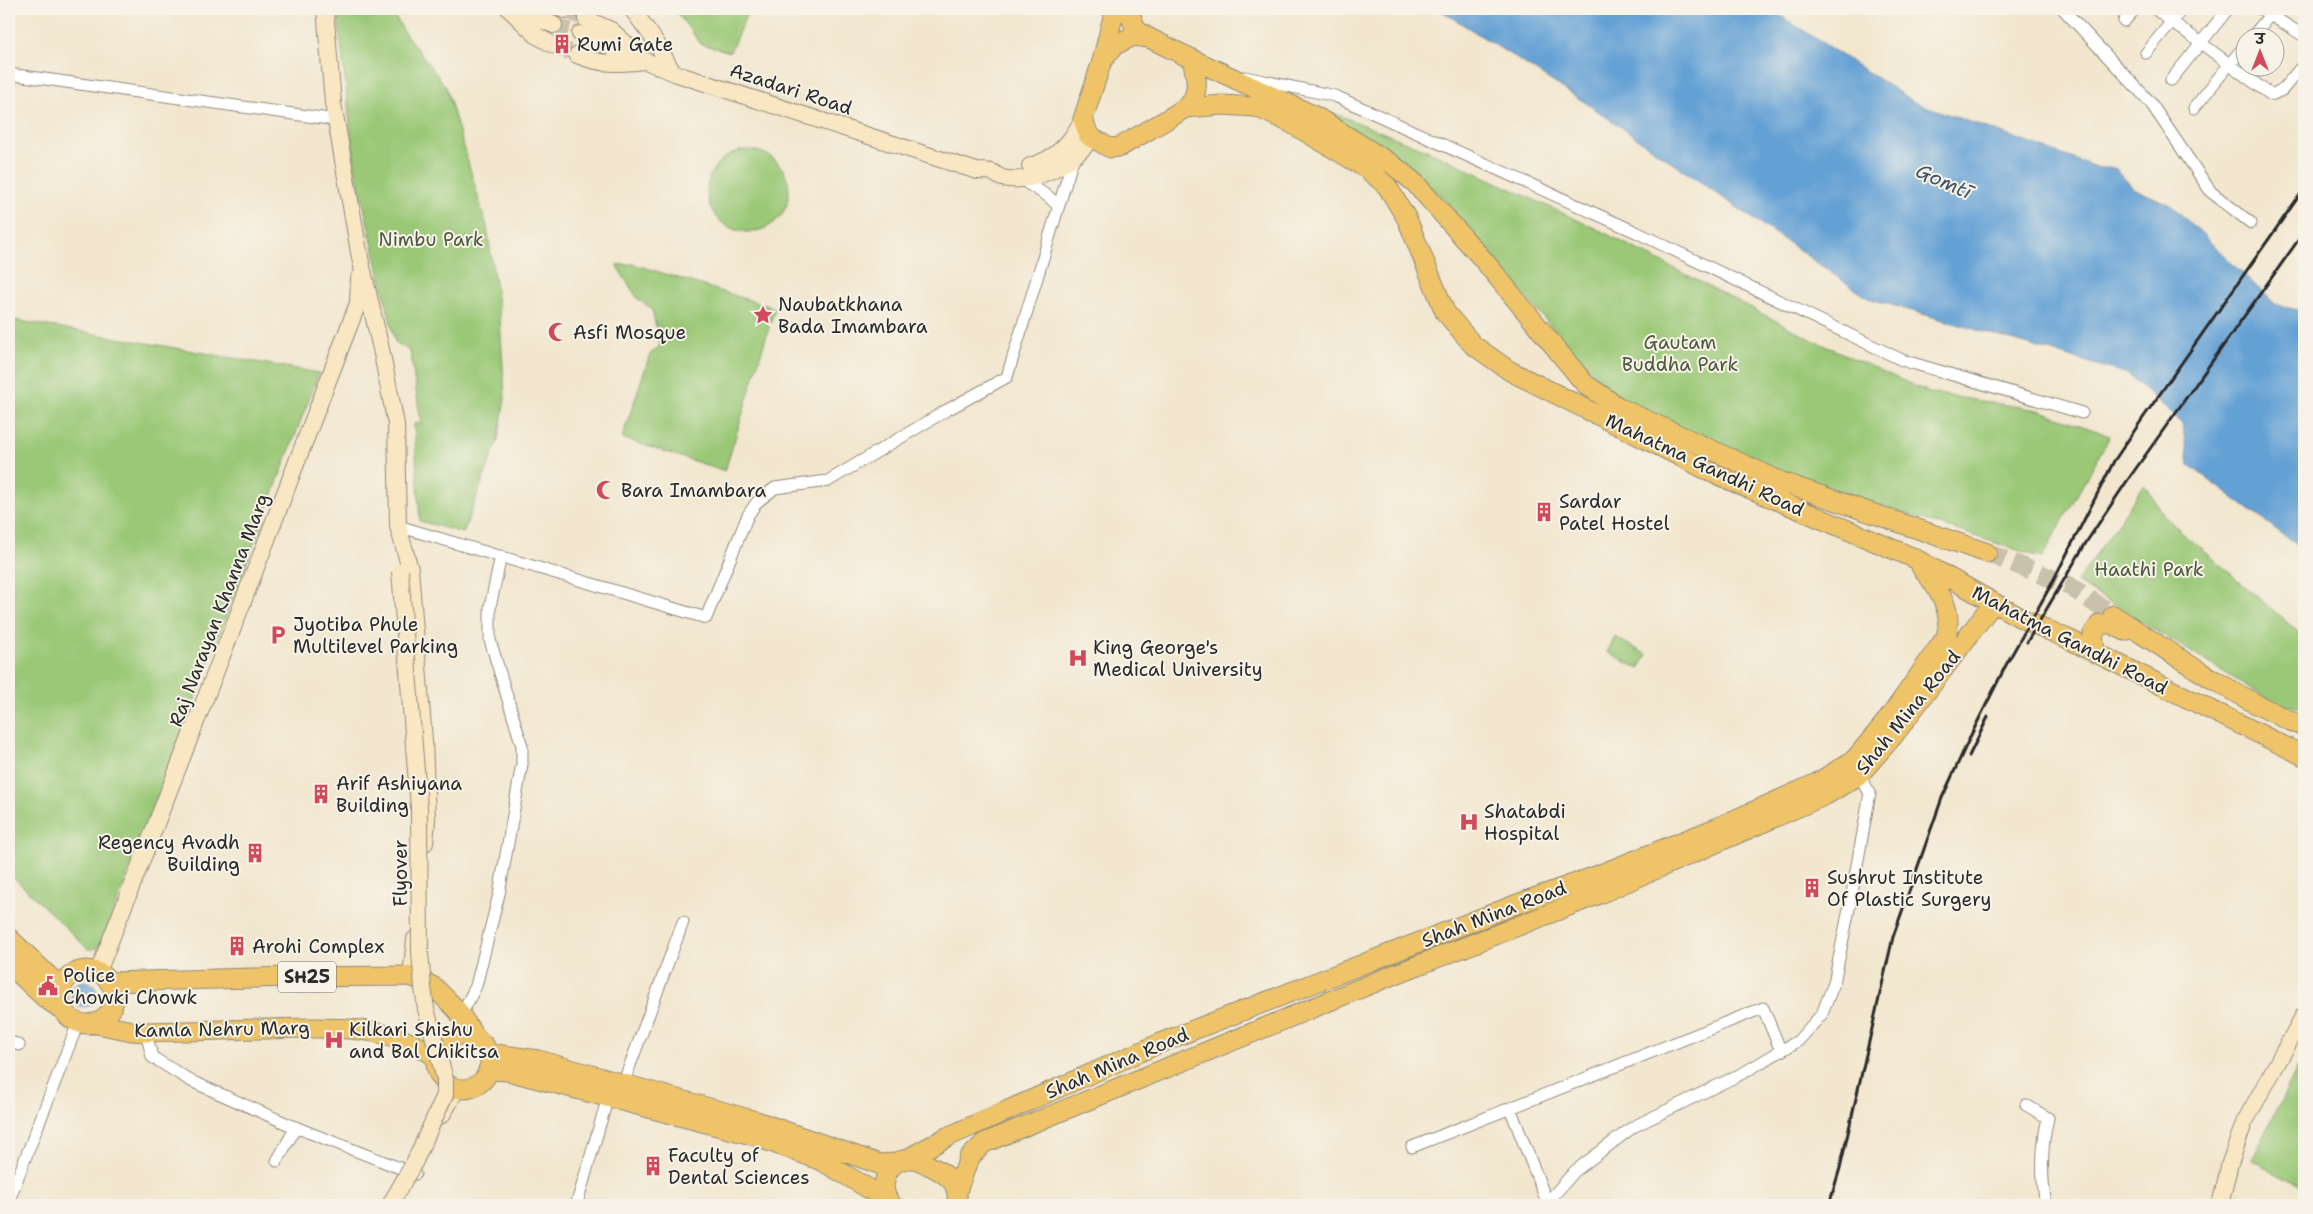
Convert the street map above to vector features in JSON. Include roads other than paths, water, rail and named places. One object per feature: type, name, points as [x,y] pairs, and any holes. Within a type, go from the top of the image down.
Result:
[{"type":"main road","points":[[1115,9],[1102,61],[1083,119],[1085,128],[1092,138],[1110,148],[1120,147],[1187,108],[1192,100],[1197,82],[1192,59],[1136,30],[1128,9]]},
{"type":"main road","points":[[1102,61],[1115,45],[1120,42],[1134,36],[1149,38]]},
{"type":"main road","name":"Mahatma Gandhi Road","points":[[1192,59],[1315,116],[1393,166],[1415,183],[1486,263],[1585,384],[1620,408],[1782,482],[1987,554]]},
{"type":"main road","name":"Mahatma Gandhi Road","points":[[1187,108],[1256,107],[1289,122],[1366,168],[1386,186],[1408,219],[1445,312],[1473,345],[1510,371],[1715,474],[1914,558],[2021,618],[2304,756]]},
{"type":"main road","points":[[1408,219],[1430,198]]},
{"type":"main road","points":[[1575,403],[1585,384]]},
{"type":"main road","name":"Shah Mina Road","points":[[901,1161],[947,1136],[1165,1041],[1528,900],[1593,877],[1716,828],[1817,783],[1854,769],[1946,637],[1949,626],[1944,600],[1937,587],[1914,558]]},
{"type":"main road","name":"Shah Mina Road","points":[[956,1198],[969,1158],[984,1143],[1383,979],[1597,895],[1826,795],[1894,735],[1993,603]]},
{"type":"main road","name":"Mahatma Gandhi Road","points":[[2112,615],[2188,664],[2280,716],[2304,727]]},
{"type":"main road","points":[[1968,638],[2004,619],[2021,618]]},
{"type":"main road","points":[[2095,653],[2093,634],[2100,624],[2105,623],[2112,624],[2144,642],[2154,642]]},
{"type":"main road","points":[[2280,716],[2304,716]]},
{"type":"main road","points":[[1528,900],[1535,918]]},
{"type":"main road","points":[[9,938],[54,981],[64,982],[60,991],[60,1002],[78,1019]]},
{"type":"main road","points":[[1375,960],[1383,979]]},
{"type":"main road","points":[[9,964],[45,998],[78,1019],[101,1020],[112,1007],[113,991],[104,977]]},
{"type":"main road","name":"SH25","points":[[64,982],[72,974],[83,970],[104,977],[411,976],[434,988],[461,1015],[484,1054]]},
{"type":"main road","points":[[1277,998],[1287,1018]]},
{"type":"main road","name":"Kamla Nehru Marg","points":[[78,1019],[132,1031],[146,1032],[353,1028],[394,1037],[423,1048],[436,1057]]},
{"type":"main road","points":[[484,1054],[485,1078],[469,1089],[457,1089],[446,1084],[436,1068],[436,1057],[440,1048],[448,1040],[459,1036],[508,1071],[608,1097],[708,1116],[756,1122],[880,1164],[916,1159],[947,1175],[956,1198]]},
{"type":"main road","points":[[484,1054],[538,1060],[623,1084],[822,1161],[890,1203]]},
{"type":"main road","points":[[1095,1072],[1105,1093]]},
{"type":"main road","points":[[890,1203],[884,1191],[884,1180],[888,1171],[901,1161]]},
{"type":"street","points":[[325,9],[336,120],[360,258],[396,424],[398,526],[410,569],[424,740],[428,819],[411,976]]},
{"type":"street","points":[[509,9],[537,36],[555,46]]},
{"type":"street","points":[[514,9],[554,25]]},
{"type":"street","points":[[632,9],[656,42],[672,71]]},
{"type":"street","points":[[2063,9],[2150,102],[2210,192],[2252,223]]},
{"type":"street","points":[[2124,21],[2135,9]]},
{"type":"street","points":[[2156,9],[2270,95],[2282,90],[2304,64]]},
{"type":"street","points":[[2146,53],[2182,9]]},
{"type":"street","points":[[2170,80],[2228,9]]},
{"type":"street","points":[[2256,28],[2265,12],[2304,36]]},
{"type":"street","points":[[583,27],[611,30],[644,61]]},
{"type":"street","name":"Azadari Road","points":[[577,55],[593,62],[614,64],[644,61],[976,170],[994,173],[1001,178],[1019,178]]},
{"type":"street","points":[[2194,108],[2236,56]]},
{"type":"street","points":[[1221,72],[1335,96],[1636,232],[1902,360],[2082,413]]},
{"type":"street","points":[[9,74],[336,120]]},
{"type":"street","points":[[994,173],[999,169],[1030,166],[1050,159],[1066,145],[1083,119]]},
{"type":"street","points":[[1019,178],[1055,169],[1073,159],[1092,138]]},
{"type":"street","points":[[398,526],[706,618],[748,515],[756,502],[775,488],[828,481],[947,410],[1007,377],[1073,159]]},
{"type":"street","points":[[1019,178],[1049,197],[1058,206]]},
{"type":"street","name":"Raj Narayan Khanna Marg","points":[[104,977],[231,634],[358,303],[360,258]]},
{"type":"street","name":"Flyover","points":[[390,1205],[415,1160],[445,1095],[445,1079],[426,1008],[420,952],[419,808],[398,526]]},
{"type":"street","points":[[461,1015],[479,977],[499,894],[522,764],[522,746],[490,640],[490,607],[501,556]]},
{"type":"street","points":[[1510,1108],[1546,1204],[1575,1171],[1633,1127],[1743,1073],[1798,1041],[1822,1014],[1834,983],[1870,793],[1854,769]]},
{"type":"street","points":[[623,1084],[682,922]]},
{"type":"street","points":[[1412,1147],[1764,1008],[1781,1051]]},
{"type":"street","points":[[2220,1205],[2230,1163],[2244,1123],[2304,1015]]},
{"type":"street","points":[[9,1200],[78,1019]]},
{"type":"street","points":[[146,1032],[152,1057],[191,1081],[296,1127],[409,1173]]},
{"type":"street","points":[[399,1205],[439,1094],[440,1077]]},
{"type":"street","points":[[385,1205],[409,1173],[457,1089]]},
{"type":"street","points":[[579,1205],[577,1203],[608,1097]]},
{"type":"street","points":[[2026,1105],[2048,1118],[2044,1134],[2041,1175],[2046,1205]]},
{"type":"street","points":[[277,1161],[296,1127]]},
{"type":"water","name":"Gomtī","points":[[1439,9],[1770,9],[1914,102],[2099,168],[2115,168],[2133,188],[2171,205],[2275,304],[2304,312],[2304,550],[2189,465],[2182,423],[2128,374],[1868,298],[1589,105]]},
{"type":"water","points":[[84,981],[93,985],[97,994],[93,1003],[84,1007],[75,1003],[71,994],[75,985]]},
{"type":"tunnel","points":[[565,10],[586,19]]},
{"type":"tunnel","points":[[554,25],[580,34]]},
{"type":"tunnel","points":[[555,46],[577,55]]},
{"type":"tunnel","points":[[1987,553],[2068,585],[2113,615]]},
{"type":"railway","points":[[1829,1205],[1840,1168],[1893,937],[1942,798],[1970,737],[2006,665],[2051,585],[2114,461],[2304,189]]},
{"type":"railway","points":[[2027,642],[2087,541],[2127,481],[2304,232]]},
{"type":"railway","points":[[1969,756],[1988,717]]},
{"type":"place","name":"Rumi Gate","points":[[562,44]]},
{"type":"place","name":"Naubatkhana Bada Imambara","points":[[763,315]]},
{"type":"place","name":"Asfi Mosque","points":[[558,332]]},
{"type":"place","name":"Bara Imambara","points":[[606,490]]},
{"type":"place","name":"Sardar Patel Hostel","points":[[1544,512]]},
{"type":"place","name":"Jyotiba Phule Multilevel Parking","points":[[278,635]]},
{"type":"place","name":"King George's Medical University","points":[[1078,658]]},
{"type":"place","name":"Arif Ashiyana Building","points":[[321,794]]},
{"type":"place","name":"Shatabdi Hospital","points":[[1469,822]]},
{"type":"place","name":"Regency Avadh Building","points":[[255,853]]},
{"type":"place","name":"Sushrut Institute Of Plastic Surgery","points":[[1812,888]]},
{"type":"place","name":"Arohi Complex","points":[[237,946]]},
{"type":"place","name":"Police Chowki Chowk","points":[[48,986]]},
{"type":"place","name":"Kilkari Shishu and Bal Chikitsa","points":[[334,1040]]},
{"type":"place","name":"Faculty of Dental Sciences","points":[[653,1166]]},
{"type":"park label","name":"Nimbu Park","points":[[431,239]]},
{"type":"park label","name":"Gautam Buddha Park","points":[[1680,353]]},
{"type":"park label","name":"Haathi Park","points":[[2149,569]]}]
